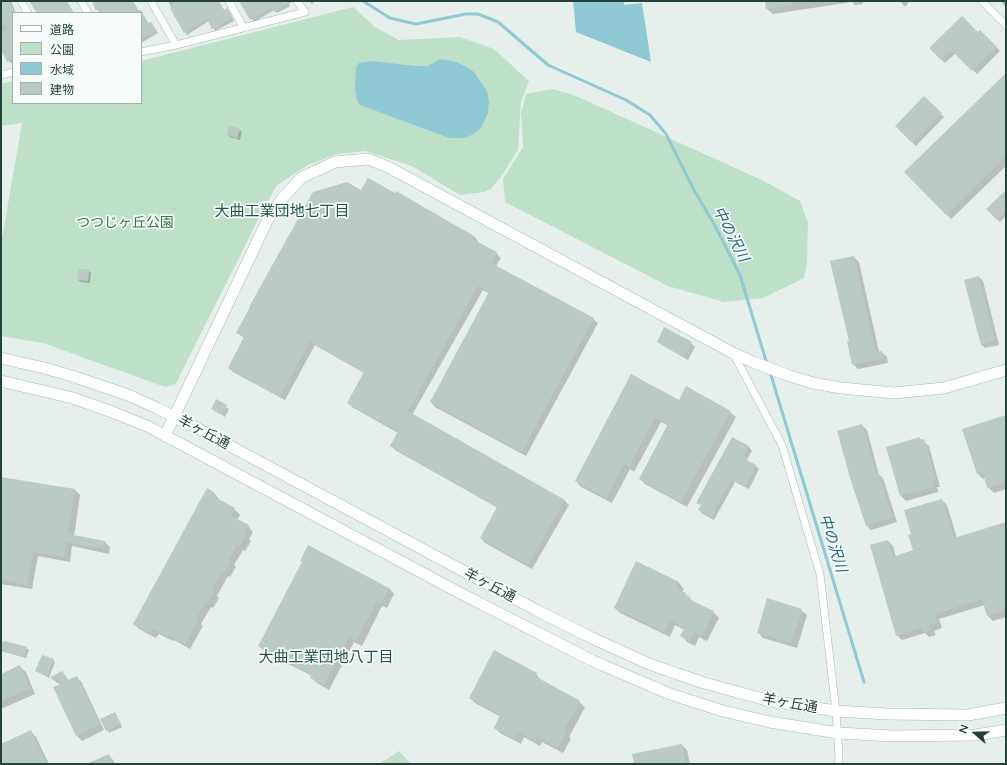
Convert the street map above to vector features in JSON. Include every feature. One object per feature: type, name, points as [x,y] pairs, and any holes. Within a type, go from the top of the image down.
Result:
[{"type":"main road","points":[[165,436],[267,222],[281,200],[301,178],[335,162],[368,159],[388,167],[732,353],[813,383],[841,388],[894,393],[944,388],[1006,370]]},
{"type":"main road","name":"羊ヶ丘通","points":[[1,358],[79,378],[128,395],[174,416],[570,627],[649,664],[701,682],[770,701],[836,711],[887,714],[968,714],[1006,708]]},
{"type":"main road","name":"羊ヶ丘通","points":[[1,381],[73,398],[115,413],[165,436],[460,593],[593,661],[670,694],[730,713],[770,722],[838,733],[893,736],[976,735],[1006,730]]},
{"type":"street","points":[[21,1],[27,12]]},
{"type":"street","points":[[81,1],[87,12]]},
{"type":"street","points":[[151,1],[176,45]]},
{"type":"street","points":[[229,1],[243,27]]},
{"type":"street","points":[[142,52],[176,45],[305,12],[297,1]]},
{"type":"street","points":[[982,1],[1006,25]]},
{"type":"street","points":[[1,75],[12,72]]},
{"type":"street","points":[[732,353],[782,445],[820,574],[836,711],[838,764]]},
{"type":"green space","name":"つつじヶ丘公園","points":[[353,7],[375,27],[399,40],[460,37],[494,49],[529,81],[521,102],[518,150],[503,174],[491,189],[484,192],[460,195],[412,166],[365,151],[337,154],[308,165],[277,185],[175,385],[165,387],[43,343],[1,336],[1,244],[22,123],[1,126],[1,84],[12,81],[12,104],[142,104],[142,61]]},
{"type":"green space","points":[[552,89],[574,95],[764,181],[800,201],[808,222],[807,263],[804,278],[763,298],[724,302],[668,286],[505,202],[503,179],[523,147],[521,113],[526,94]]},
{"type":"green space","points":[[399,751],[411,764],[379,764]]},
{"type":"water","points":[[573,1],[624,1],[624,5],[642,3],[651,62],[576,32]]},
{"type":"water","points":[[440,59],[456,62],[467,67],[474,72],[487,91],[489,101],[488,113],[481,128],[472,135],[463,138],[449,138],[360,105],[357,100],[355,88],[356,67],[359,63],[373,61],[428,66]]},
{"type":"building","points":[[1,1],[9,1],[13,9],[12,59],[7,62],[1,50],[1,32],[7,29],[1,18]]},
{"type":"building","points":[[29,1],[67,1],[73,12],[36,12]]},
{"type":"building","points":[[92,1],[133,1],[139,12],[101,12],[99,9],[96,11]]},
{"type":"building","points":[[177,1],[219,1],[224,10],[227,8],[233,18],[212,29],[207,19],[184,33],[170,8],[174,6],[173,3]]},
{"type":"building","points":[[239,1],[292,2],[274,12],[272,8],[250,20]]},
{"type":"building","points":[[765,1],[792,1],[792,5],[766,9]]},
{"type":"building","points":[[142,13],[148,23],[151,22],[156,30],[142,38]]},
{"type":"building","points":[[962,16],[978,32],[980,30],[997,47],[972,71],[951,50],[941,60],[929,48]]},
{"type":"building","points":[[1006,73],[1006,156],[946,215],[904,172]]},
{"type":"building","points":[[924,96],[942,113],[912,143],[895,126]]},
{"type":"building","points":[[229,125],[240,129],[237,138],[227,135]]},
{"type":"building","points":[[368,178],[395,193],[396,191],[474,236],[472,239],[497,252],[491,263],[594,318],[522,452],[430,402],[489,292],[478,286],[408,411],[565,500],[528,565],[480,538],[497,507],[390,446],[398,431],[347,403],[364,372],[310,341],[280,397],[228,368],[244,337],[236,333],[313,192],[347,182],[361,190]]},
{"type":"building","points":[[1006,190],[1006,211],[997,220],[986,209]]},
{"type":"building","points":[[854,256],[876,352],[882,351],[884,358],[852,365],[847,341],[849,341],[830,261]]},
{"type":"building","points":[[78,269],[89,269],[88,281],[77,280]]},
{"type":"building","points":[[979,276],[995,341],[981,345],[964,280]]},
{"type":"building","points":[[664,327],[692,342],[684,357],[657,342]]},
{"type":"building","points":[[631,374],[679,400],[686,386],[731,411],[681,502],[639,479],[668,424],[655,417],[629,467],[624,464],[606,498],[575,481]]},
{"type":"building","points":[[216,399],[227,405],[222,415],[211,409]]},
{"type":"building","points":[[1006,415],[1006,482],[987,488],[983,472],[977,474],[962,429]]},
{"type":"building","points":[[862,424],[876,473],[878,472],[893,517],[866,526],[851,481],[837,431]]},
{"type":"building","points":[[732,437],[749,446],[743,458],[756,465],[745,487],[731,480],[711,517],[698,510],[701,505],[696,503]]},
{"type":"building","points":[[920,437],[920,440],[924,439],[936,481],[932,482],[934,487],[900,496],[886,447]]},
{"type":"building","points":[[1,477],[75,489],[68,534],[105,541],[104,549],[67,542],[64,557],[33,552],[27,585],[1,580]]},
{"type":"building","points":[[207,488],[215,493],[213,496],[235,508],[231,516],[249,525],[244,534],[246,535],[239,547],[237,545],[229,559],[231,561],[225,572],[222,571],[212,590],[214,591],[208,603],[206,602],[196,619],[198,620],[185,644],[168,635],[167,637],[153,629],[151,634],[133,624]]},
{"type":"building","points":[[942,499],[954,538],[1006,522],[1006,610],[987,616],[982,599],[935,614],[937,623],[929,625],[931,630],[923,632],[922,628],[896,636],[870,545],[888,540],[893,557],[913,550],[908,535],[911,534],[904,510]]},
{"type":"building","points":[[308,545],[389,588],[381,604],[377,601],[356,641],[349,637],[324,685],[310,678],[312,675],[258,646],[302,562],[300,561]]},
{"type":"building","points":[[636,561],[679,582],[676,588],[686,593],[685,594],[691,598],[690,600],[714,611],[702,636],[694,632],[689,641],[680,636],[685,628],[670,620],[664,632],[614,608]]},
{"type":"building","points":[[767,598],[802,609],[791,643],[757,633]]},
{"type":"building","points":[[1,641],[27,647],[24,657],[1,650]]},
{"type":"building","points":[[494,650],[537,673],[535,676],[580,701],[564,731],[566,733],[558,748],[537,737],[535,741],[519,733],[515,739],[494,728],[500,715],[469,698]]},
{"type":"building","points":[[42,655],[54,659],[47,676],[35,671]]},
{"type":"building","points":[[20,665],[30,688],[1,701],[1,674]]},
{"type":"building","points":[[62,671],[68,680],[77,676],[100,725],[76,736],[53,687],[63,683],[50,677]]},
{"type":"building","points":[[115,712],[121,724],[106,731],[100,719]]},
{"type":"building","points":[[31,730],[46,764],[1,764],[1,744]]},
{"type":"building","points":[[682,744],[686,764],[634,764],[632,754]]},
{"type":"building","points":[[109,754],[113,764],[86,764]]},
{"type":"waterway","name":"中の沢川","points":[[363,1],[390,18],[416,24],[466,14],[478,14],[498,22],[548,65],[626,100],[650,115],[666,134],[694,190],[715,226],[740,275],[767,364]]},
{"type":"waterway","name":"中の沢川","points":[[770,372],[864,682]]},
{"type":"district","name":"大曲工業団地七丁目","points":[[282,211]]},
{"type":"district","name":"大曲工業団地八丁目","points":[[326,657]]}]
